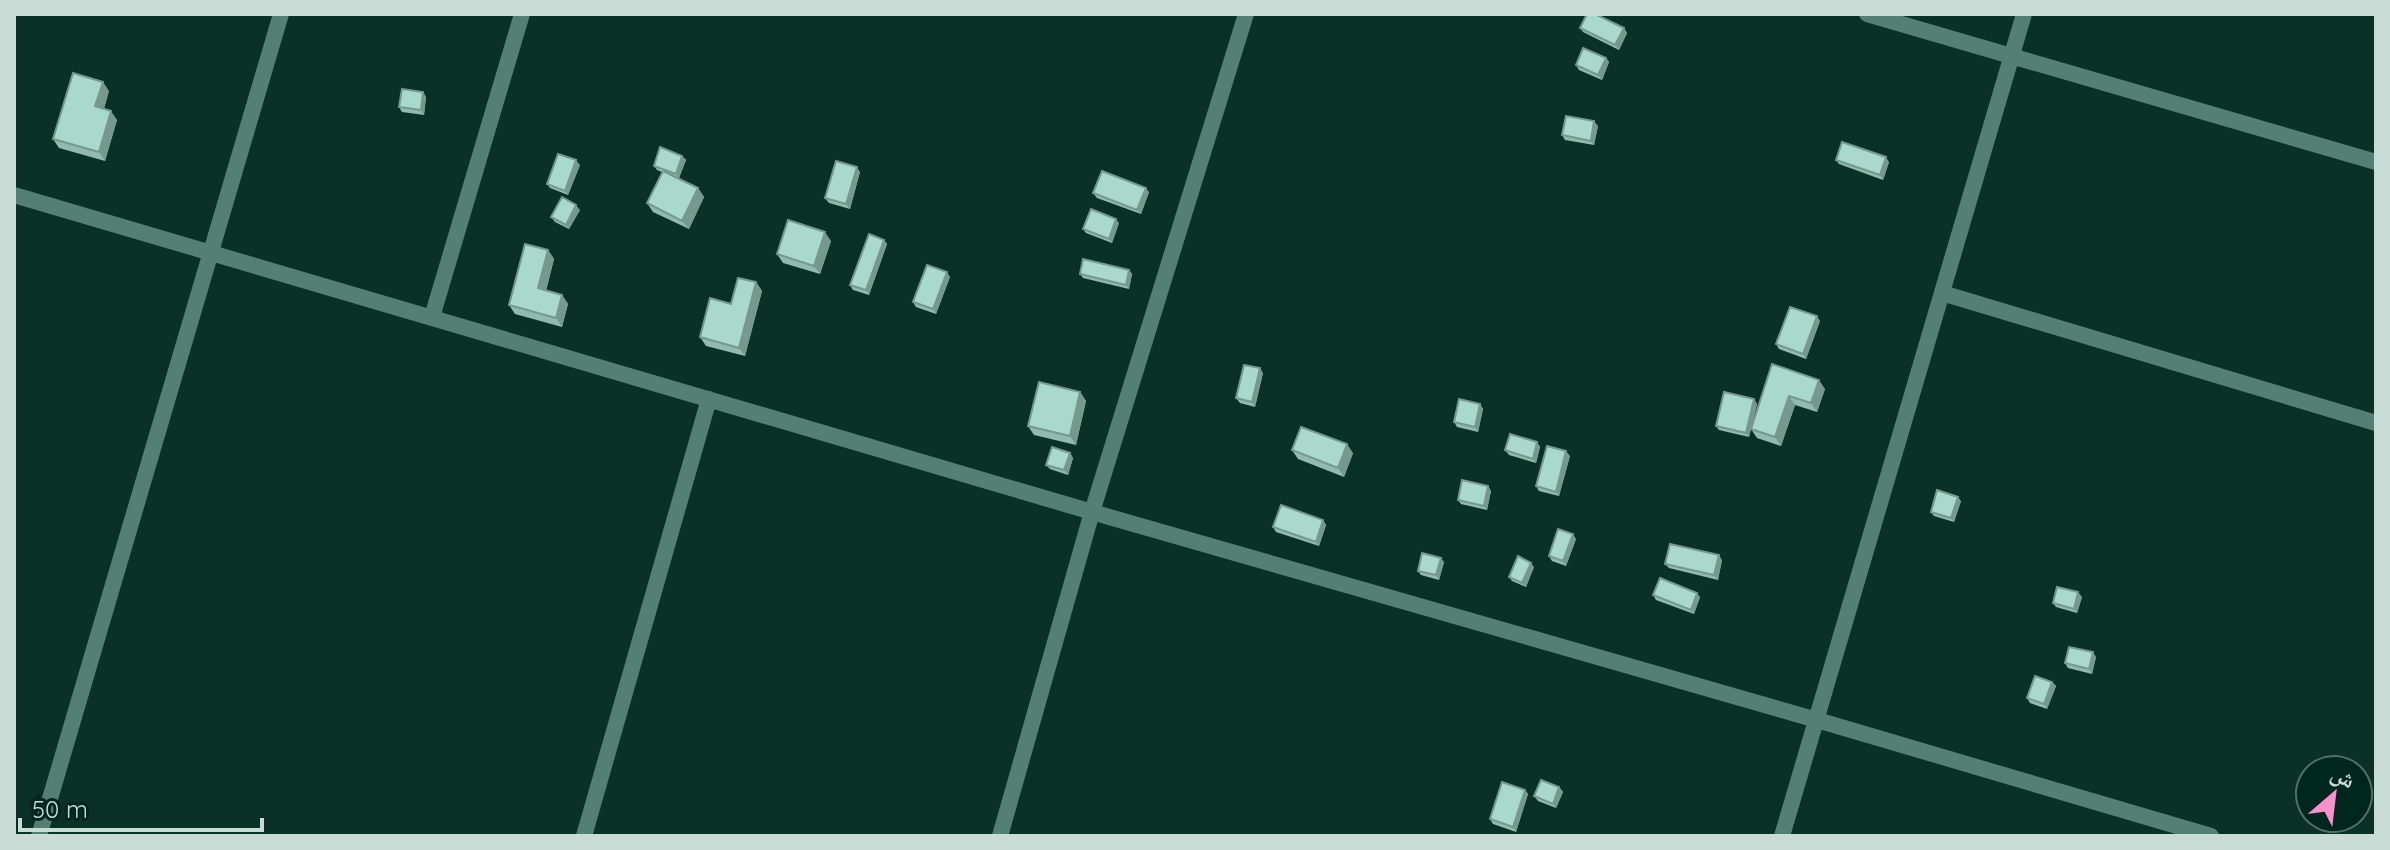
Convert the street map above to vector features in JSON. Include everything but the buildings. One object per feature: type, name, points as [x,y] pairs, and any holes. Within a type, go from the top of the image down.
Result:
[{"type":"street","points":[[39,836],[281,14]]},
{"type":"street","points":[[432,317],[522,14]]},
{"type":"street","points":[[1000,836],[1092,512],[1246,14]]},
{"type":"street","points":[[1867,14],[2376,162]]},
{"type":"street","points":[[1782,836],[2024,14]]},
{"type":"street","points":[[14,195],[2211,836]]},
{"type":"street","points":[[1942,293],[2376,423]]},
{"type":"street","points":[[584,836],[709,399]]}]
